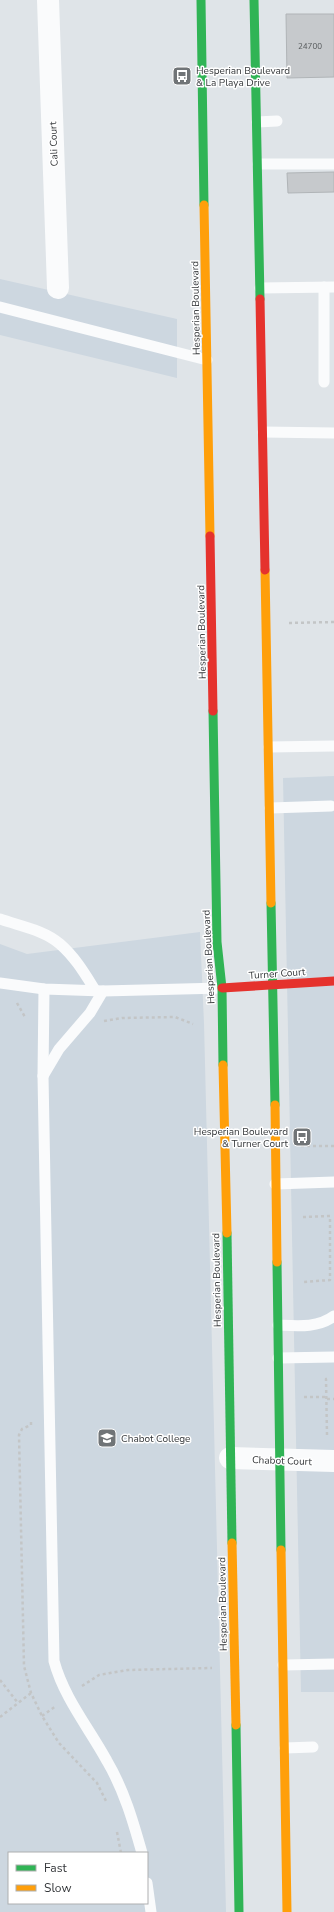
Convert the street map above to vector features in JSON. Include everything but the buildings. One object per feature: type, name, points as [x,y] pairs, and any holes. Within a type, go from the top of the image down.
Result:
[{"type":"main road","name":"Hesperian Boulevard","points":[[201,0],[217,942],[222,988],[239,1912]]},
{"type":"main road","points":[[254,0],[269,747],[287,1912]]},
{"type":"main road","name":"Turner Court","points":[[222,988],[334,981]]},
{"type":"street","name":"Cali Court","points":[[48,0],[58,288]]},
{"type":"street","name":"Chabot Court","points":[[230,1458],[334,1461]]},
{"type":"lane","points":[[257,122],[277,121]]},
{"type":"lane","points":[[258,164],[334,164]]},
{"type":"lane","points":[[260,288],[329,287],[324,382]]},
{"type":"lane","points":[[0,307],[207,360]]},
{"type":"lane","points":[[263,432],[334,433]]},
{"type":"lane","points":[[269,747],[334,746]]},
{"type":"lane","points":[[270,808],[331,806]]},
{"type":"lane","points":[[0,919],[39,932],[59,943],[78,963],[99,990]]},
{"type":"lane","points":[[0,983],[44,990],[222,988]]},
{"type":"lane","points":[[44,990],[43,1076],[54,1661],[59,1680],[68,1697],[119,1782],[132,1815],[142,1852]]},
{"type":"lane","points":[[43,1076],[59,1049],[90,1013],[99,990]]},
{"type":"lane","points":[[275,1184],[334,1182]]},
{"type":"lane","points":[[278,1326],[304,1326],[325,1323],[334,1316]]},
{"type":"lane","points":[[278,1358],[334,1357]]},
{"type":"lane","points":[[283,1665],[334,1664]]},
{"type":"lane","points":[[285,1748],[313,1747]]},
{"type":"lane","points":[[148,1890],[151,1912]]},
{"type":"path","points":[[288,623],[334,622]]},
{"type":"path","points":[[301,1146],[334,1146]]},
{"type":"path","points":[[303,1216],[330,1216],[330,1280],[304,1282]]},
{"type":"path","points":[[327,1435],[326,1379],[329,1379]]},
{"type":"path","points":[[304,1397],[334,1399]]},
{"type":"path","points":[[42,1716],[99,1676],[113,1672],[128,1670],[212,1668]]},
{"type":"path","points":[[0,1680],[18,1702]]},
{"type":"path","points":[[0,1717],[30,1693]]},
{"type":"shaded area","points":[[0,279],[177,319],[177,378],[0,335]]},
{"type":"shaded area","points":[[334,776],[334,1692],[301,1692],[283,778]]},
{"type":"shaded area","name":"Chabot College","points":[[200,932],[204,1023],[226,1912],[0,1912],[0,944],[27,954]]},
{"type":"traffic: fast","points":[[201,0],[204,205]]},
{"type":"traffic: fast","points":[[254,0],[260,299]]},
{"type":"traffic: fast","points":[[213,711],[217,942],[222,988],[223,1065]]},
{"type":"traffic: fast","points":[[271,903],[275,1105]]},
{"type":"traffic: fast","points":[[227,1233],[232,1543]]},
{"type":"traffic: fast","points":[[277,1262],[281,1550]]},
{"type":"traffic: fast","points":[[236,1725],[239,1912]]},
{"type":"traffic: slow","points":[[204,205],[210,536]]},
{"type":"traffic: slow","points":[[265,570],[271,903]]},
{"type":"traffic: slow","points":[[223,1065],[227,1233]]},
{"type":"traffic: slow","points":[[275,1105],[277,1262]]},
{"type":"traffic: slow","points":[[232,1543],[236,1725]]},
{"type":"traffic: slow","points":[[281,1550],[287,1912]]},
{"type":"traffic: jam","points":[[260,299],[265,570]]},
{"type":"traffic: jam","points":[[210,536],[213,711]]},
{"type":"traffic: jam","points":[[222,988],[334,981]]},
{"type":"place","name":"Hesperian Boulevard & La Playa Drive","points":[[182,76]]},
{"type":"place","name":"Hesperian Boulevard & Turner Court","points":[[302,1137]]},
{"type":"place","name":"Chabot College","points":[[107,1438]]}]
